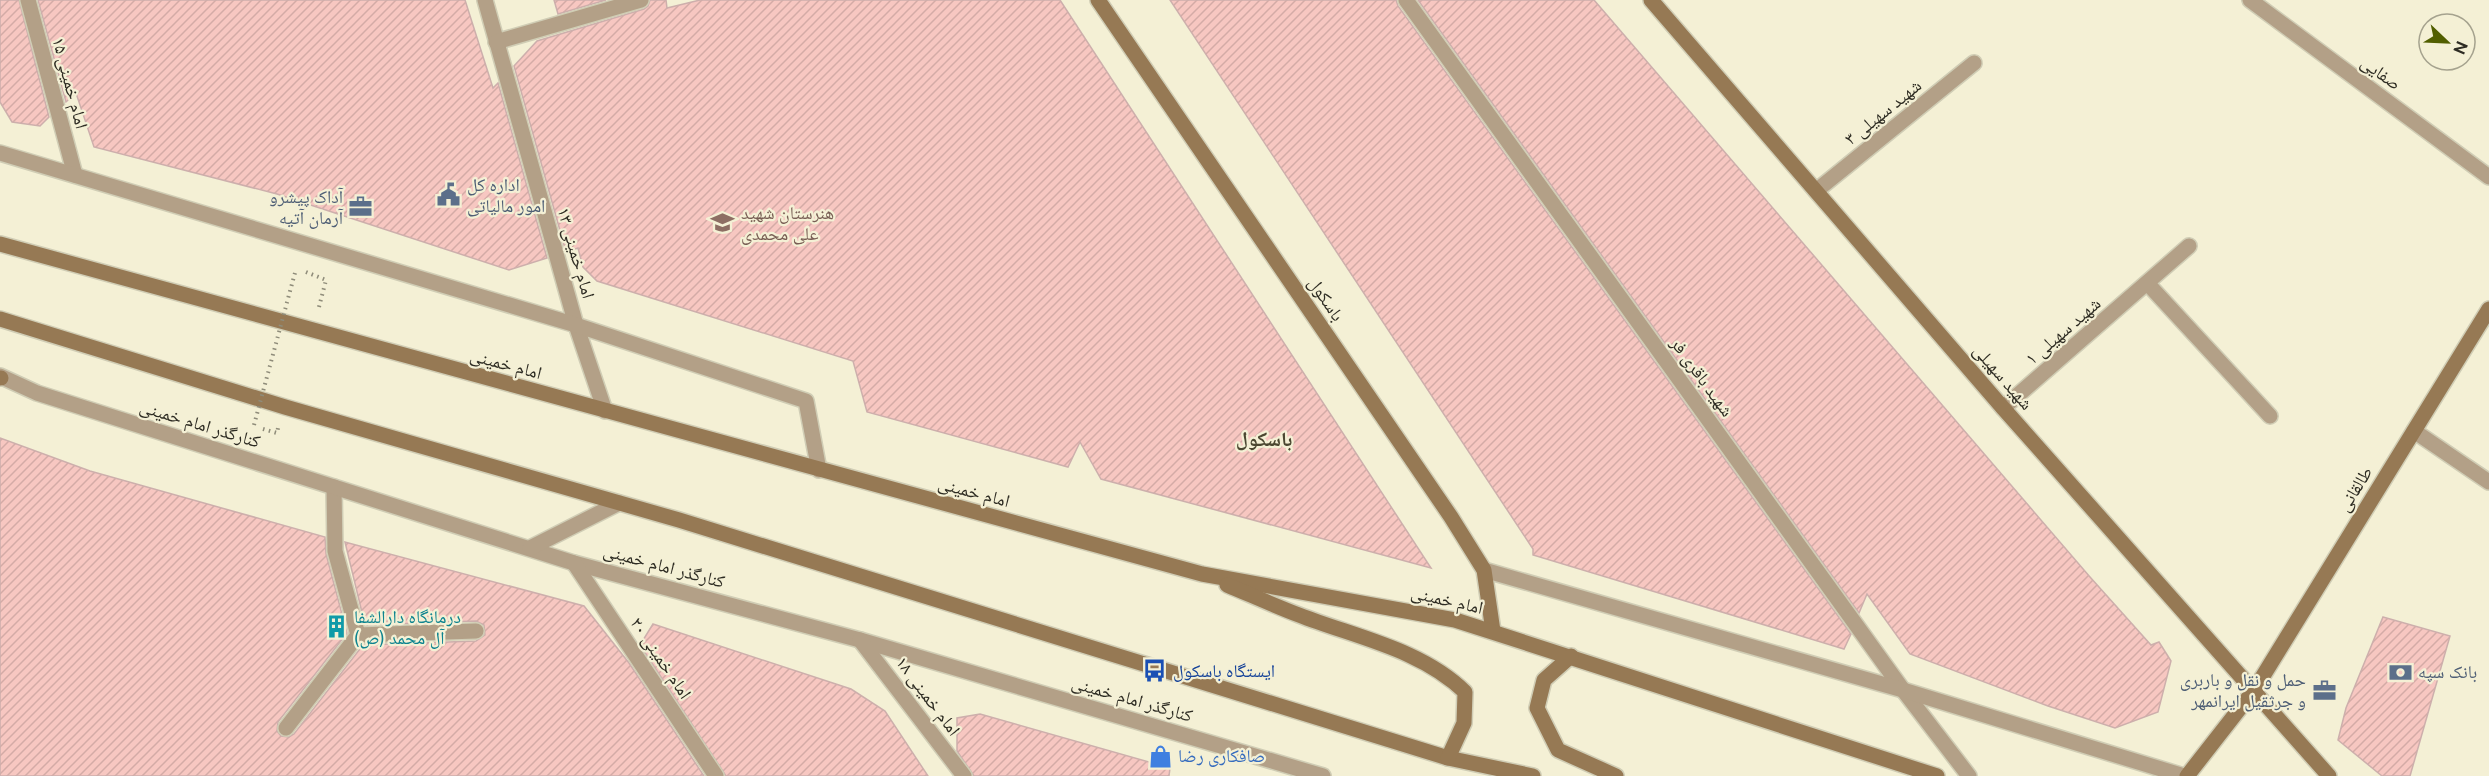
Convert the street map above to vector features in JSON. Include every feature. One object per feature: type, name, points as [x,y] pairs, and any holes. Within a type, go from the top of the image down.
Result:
[{"type":"main road","name":"باسکول","points":[[1098,0],[1444,507],[1484,570],[1493,631]]},
{"type":"main road","name":"شهید سهیلی","points":[[1650,0],[2003,408],[2329,776]]},
{"type":"main road","name":"امام خمینی","points":[[0,244],[1202,574],[1455,620],[1937,776]]},
{"type":"main road","name":"طالقانی","points":[[2186,776],[2254,689],[2489,309]]},
{"type":"main road","points":[[0,319],[285,407],[619,503],[1448,758],[1533,776]]},
{"type":"main road","points":[[1202,574],[1298,615],[1394,648],[1447,674],[1465,692],[1464,723],[1448,758]]},
{"type":"main road","points":[[1571,657],[1544,680],[1537,708],[1558,750],[1616,776]]},
{"type":"street","name":"امام خمینی ۱۵","points":[[28,0],[75,175]]},
{"type":"street","name":"امام خمینی ۱۳","points":[[485,0],[576,325],[605,411]]},
{"type":"street","points":[[496,42],[641,0]]},
{"type":"street","name":"شهید باقری فر","points":[[1406,0],[1903,690],[1968,776]]},
{"type":"street","name":"صفایی","points":[[2250,0],[2489,177]]},
{"type":"street","name":"شهید سهیلی ۳","points":[[1816,191],[1974,63]]},
{"type":"street","points":[[0,153],[576,325],[806,400],[819,470]]},
{"type":"street","name":"شهید سهیلی ۱","points":[[2003,408],[2189,246]]},
{"type":"street","points":[[2148,284],[2270,416]]},
{"type":"street","name":"کنارگذر امام خمینی","points":[[0,377],[37,393],[574,562],[860,640],[1323,776]]},
{"type":"street","points":[[2414,431],[2489,482]]},
{"type":"street","points":[[334,487],[335,551],[358,635]]},
{"type":"street","points":[[530,548],[619,503]]},
{"type":"street","name":"امام خمینی ۲۰","points":[[574,562],[716,776]]},
{"type":"street","points":[[1484,570],[1903,690],[2186,776]]},
{"type":"street","points":[[358,635],[476,631]]},
{"type":"street","points":[[286,728],[358,635]]},
{"type":"street","name":"امام خمینی ۱۸","points":[[860,640],[964,776]]},
{"type":"path","points":[[254,425],[296,269],[326,280]]},
{"type":"building","points":[[0,0],[19,0],[49,117],[40,126],[12,122],[0,102]]},
{"type":"building","points":[[38,0],[465,0],[493,88],[498,83],[547,258],[509,270],[277,194],[94,147],[76,93],[66,102]]},
{"type":"building","points":[[554,0],[606,0],[558,14]]},
{"type":"building","points":[[650,0],[666,0],[667,8],[700,0],[1060,0],[1431,568],[1101,479],[1080,442],[1068,467],[867,412],[853,361],[597,281],[583,267],[578,248],[566,252],[514,66],[537,41],[644,9]]},
{"type":"building","points":[[1170,0],[1396,0],[1398,6],[1851,634],[1844,649],[1533,555],[1533,549]]},
{"type":"building","points":[[1418,0],[1594,0],[2090,577],[2151,645],[2159,642],[2171,661],[2158,712],[2115,728],[2048,706],[1910,654],[1867,594],[1859,613]]},
{"type":"building","points":[[0,438],[90,471],[325,537],[326,554],[347,633],[278,722],[277,731],[281,736],[289,737],[294,734],[363,645],[476,641],[485,635],[484,625],[476,621],[365,625],[345,542],[584,606],[629,663],[704,776],[0,776]]},
{"type":"building","name":"بانک سپه","points":[[2383,617],[2450,636],[2410,776],[2382,776],[2338,740],[2346,708]]},
{"type":"building","points":[[653,624],[851,689],[885,711],[928,776],[726,776],[640,645]]},
{"type":"building","points":[[980,714],[1170,768],[1169,776],[974,776],[957,751],[957,718]]},
{"type":"place","name":"اداره کل امور مالیاتی","points":[[449,195]]},
{"type":"place","name":"آداک پیشرو آرمان آتیه","points":[[361,207]]},
{"type":"place","name":"هنرستان شهید علی محمدی","points":[[723,223]]},
{"type":"place","name":"درمانگاه دارالشفا آل محمد (ص)","points":[[336,627]]},
{"type":"place","name":"ایستگاه باسکول","points":[[1155,671]]},
{"type":"place","name":"بانک سپه","points":[[2400,672]]},
{"type":"place","name":"حمل و نقل و باربری و جرثقیل ایرانمهر","points":[[2324,690]]},
{"type":"place","name":"صافکاری رضا","points":[[1160,756]]},
{"type":"district","name":"باسکول","points":[[1264,439]]}]
